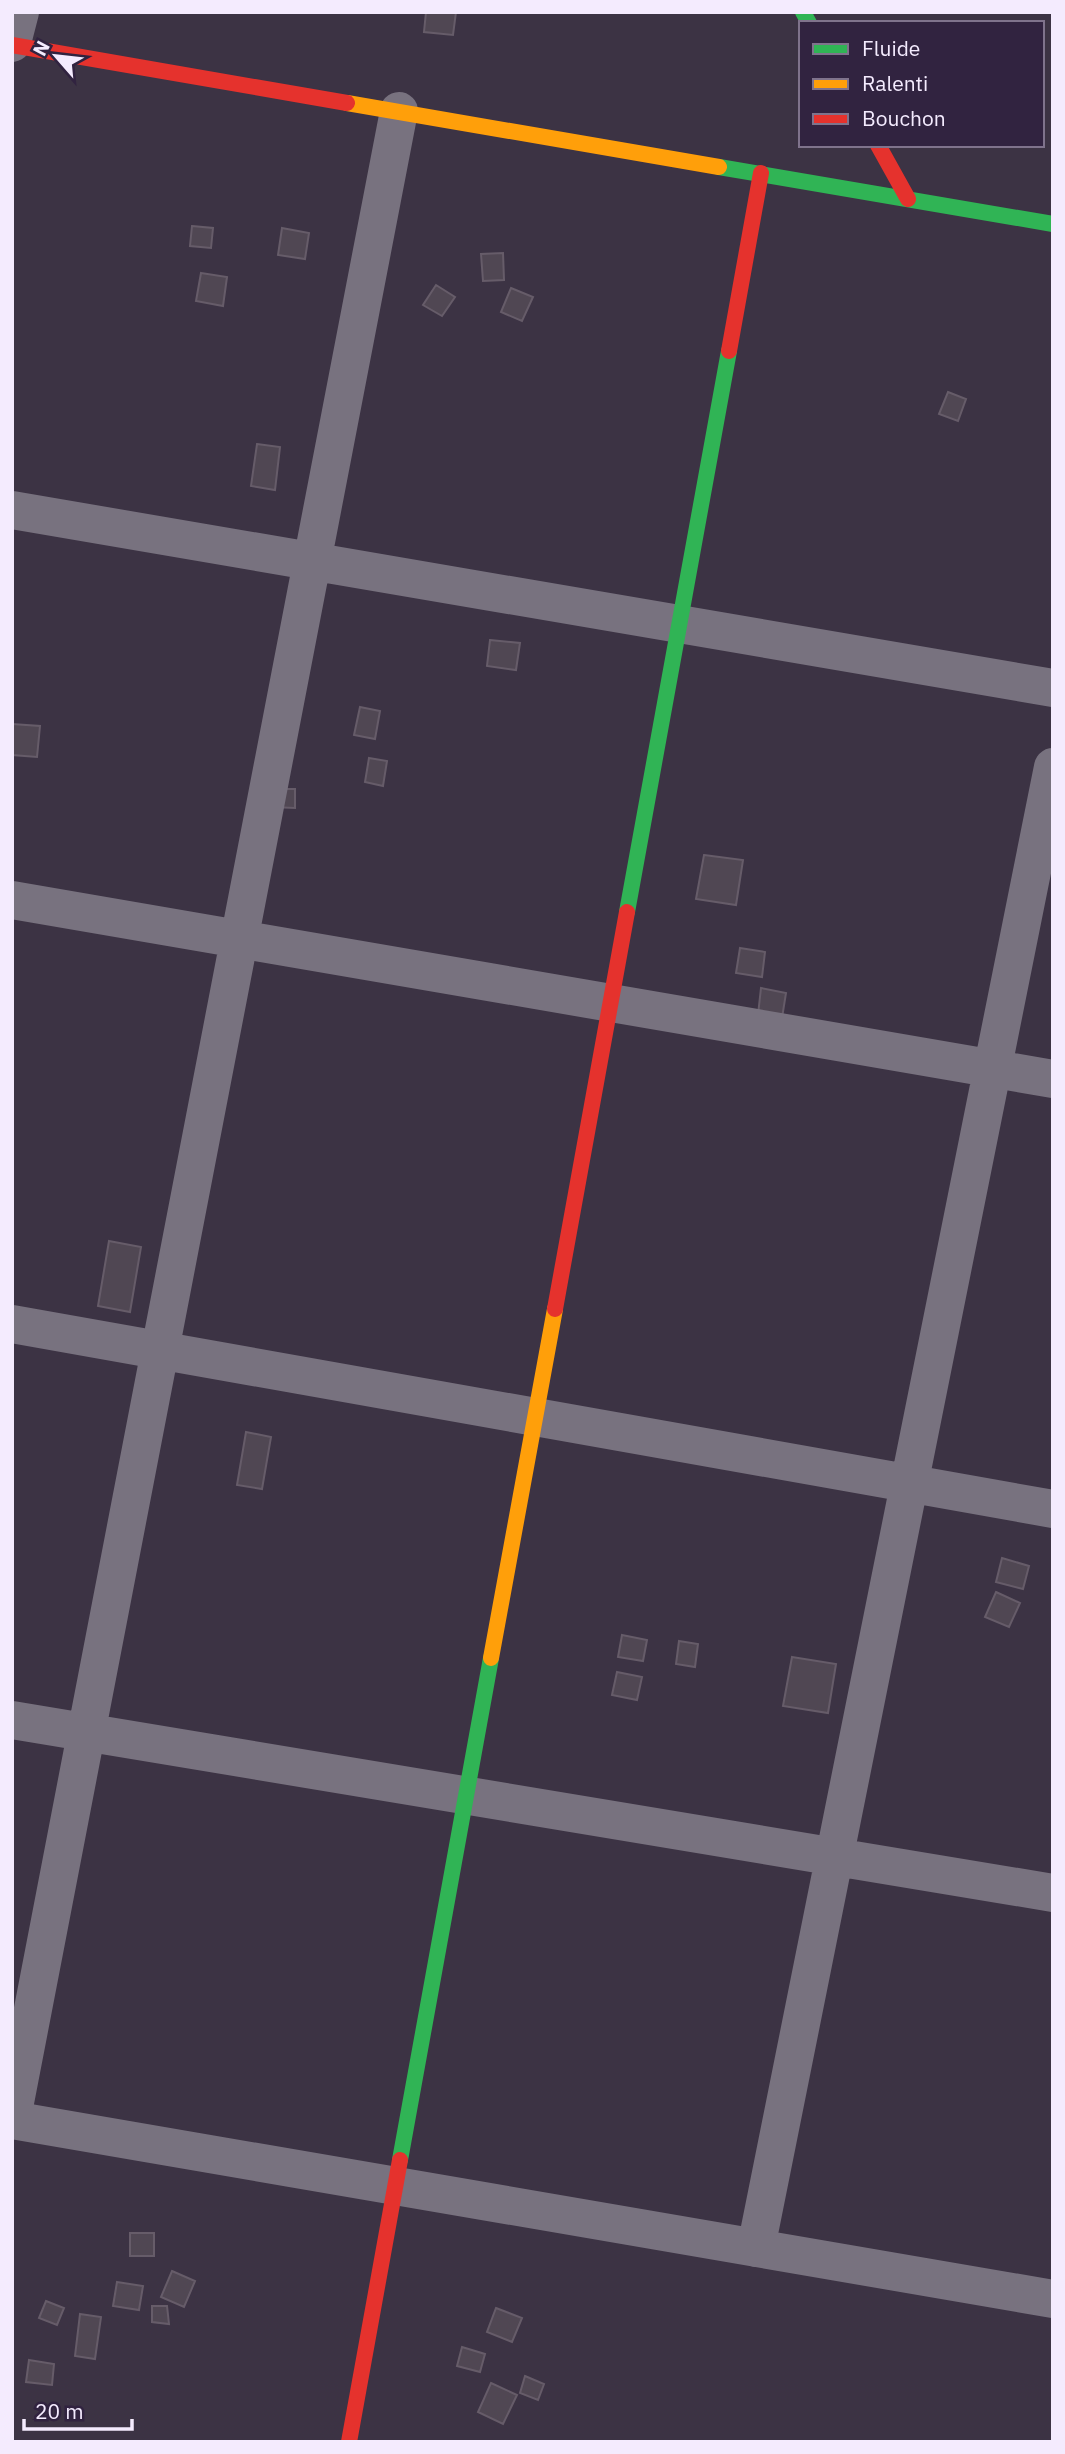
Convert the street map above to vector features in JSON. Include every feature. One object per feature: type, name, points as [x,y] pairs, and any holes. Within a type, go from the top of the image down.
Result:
[{"type":"street","points":[[20,12],[12,44],[1053,224]]},
{"type":"street","points":[[399,111],[12,2119],[1053,2299]]},
{"type":"street","points":[[879,147],[908,198]]},
{"type":"street","points":[[349,2442],[761,173]]},
{"type":"street","points":[[12,510],[1053,688]]},
{"type":"street","points":[[756,2248],[1053,767]]},
{"type":"street","points":[[12,900],[1053,1079]]},
{"type":"street","points":[[12,1324],[1053,1509]]},
{"type":"street","points":[[12,1720],[1053,1893]]},
{"type":"building","points":[[426,12],[456,12],[453,35],[424,32]]},
{"type":"building","points":[[192,226],[213,228],[211,248],[190,246]]},
{"type":"building","points":[[282,228],[309,233],[305,259],[278,255]]},
{"type":"building","points":[[503,253],[504,280],[483,281],[481,254]]},
{"type":"building","points":[[201,273],[227,277],[223,306],[196,301]]},
{"type":"building","points":[[436,285],[455,297],[442,316],[423,305]]},
{"type":"building","points":[[511,288],[533,297],[522,321],[501,312]]},
{"type":"building","points":[[948,392],[966,399],[958,421],[939,414]]},
{"type":"building","points":[[257,444],[280,447],[275,490],[251,486]]},
{"type":"building","points":[[490,640],[520,643],[516,670],[487,666]]},
{"type":"building","points":[[360,707],[380,711],[375,739],[354,735]]},
{"type":"building","points":[[12,724],[40,726],[37,757],[12,755]]},
{"type":"building","points":[[369,758],[387,761],[383,786],[365,782]]},
{"type":"building","points":[[272,789],[295,789],[295,808],[272,807]]},
{"type":"building","points":[[704,855],[743,860],[736,905],[696,899]]},
{"type":"building","points":[[740,948],[765,952],[762,977],[736,973]]},
{"type":"building","points":[[761,988],[786,993],[782,1018],[758,1015]]},
{"type":"building","points":[[109,1241],[141,1247],[130,1312],[98,1306]]},
{"type":"building","points":[[246,1432],[271,1437],[262,1489],[237,1485]]},
{"type":"building","points":[[1002,1558],[1029,1566],[1023,1589],[996,1582]]},
{"type":"building","points":[[996,1592],[1020,1603],[1009,1627],[985,1617]]},
{"type":"building","points":[[622,1635],[647,1640],[643,1661],[618,1657]]},
{"type":"building","points":[[679,1641],[698,1644],[695,1667],[676,1664]]},
{"type":"building","points":[[792,1657],[836,1664],[828,1713],[783,1706]]},
{"type":"building","points":[[617,1672],[642,1677],[637,1700],[612,1695]]},
{"type":"building","points":[[130,2233],[154,2233],[154,2256],[130,2256]]},
{"type":"building","points":[[172,2271],[195,2281],[184,2307],[161,2297]]},
{"type":"building","points":[[117,2282],[143,2286],[139,2310],[113,2306]]},
{"type":"building","points":[[46,2301],[64,2308],[57,2325],[39,2318]]},
{"type":"building","points":[[152,2306],[167,2306],[169,2324],[152,2322]]},
{"type":"building","points":[[496,2308],[522,2318],[512,2342],[487,2332]]},
{"type":"building","points":[[80,2314],[101,2317],[95,2359],[75,2356]]},
{"type":"building","points":[[462,2347],[485,2354],[480,2372],[457,2366]]},
{"type":"building","points":[[29,2360],[54,2364],[52,2385],[26,2382]]},
{"type":"building","points":[[525,2376],[544,2384],[538,2400],[520,2393]]},
{"type":"building","points":[[491,2383],[517,2395],[503,2424],[478,2412]]},
{"type":"traffic: fast","points":[[803,12],[808,21]]},
{"type":"traffic: fast","points":[[719,167],[1053,224]]},
{"type":"traffic: fast","points":[[627,912],[729,351]]},
{"type":"traffic: fast","points":[[400,2160],[491,1658]]},
{"type":"traffic: slow","points":[[347,103],[719,167]]},
{"type":"traffic: slow","points":[[491,1658],[555,1309]]},
{"type":"traffic: jam","points":[[12,45],[347,103]]},
{"type":"traffic: jam","points":[[879,147],[908,199]]},
{"type":"traffic: jam","points":[[729,351],[761,173]]},
{"type":"traffic: jam","points":[[555,1309],[627,912]]},
{"type":"traffic: jam","points":[[349,2442],[400,2160]]}]
